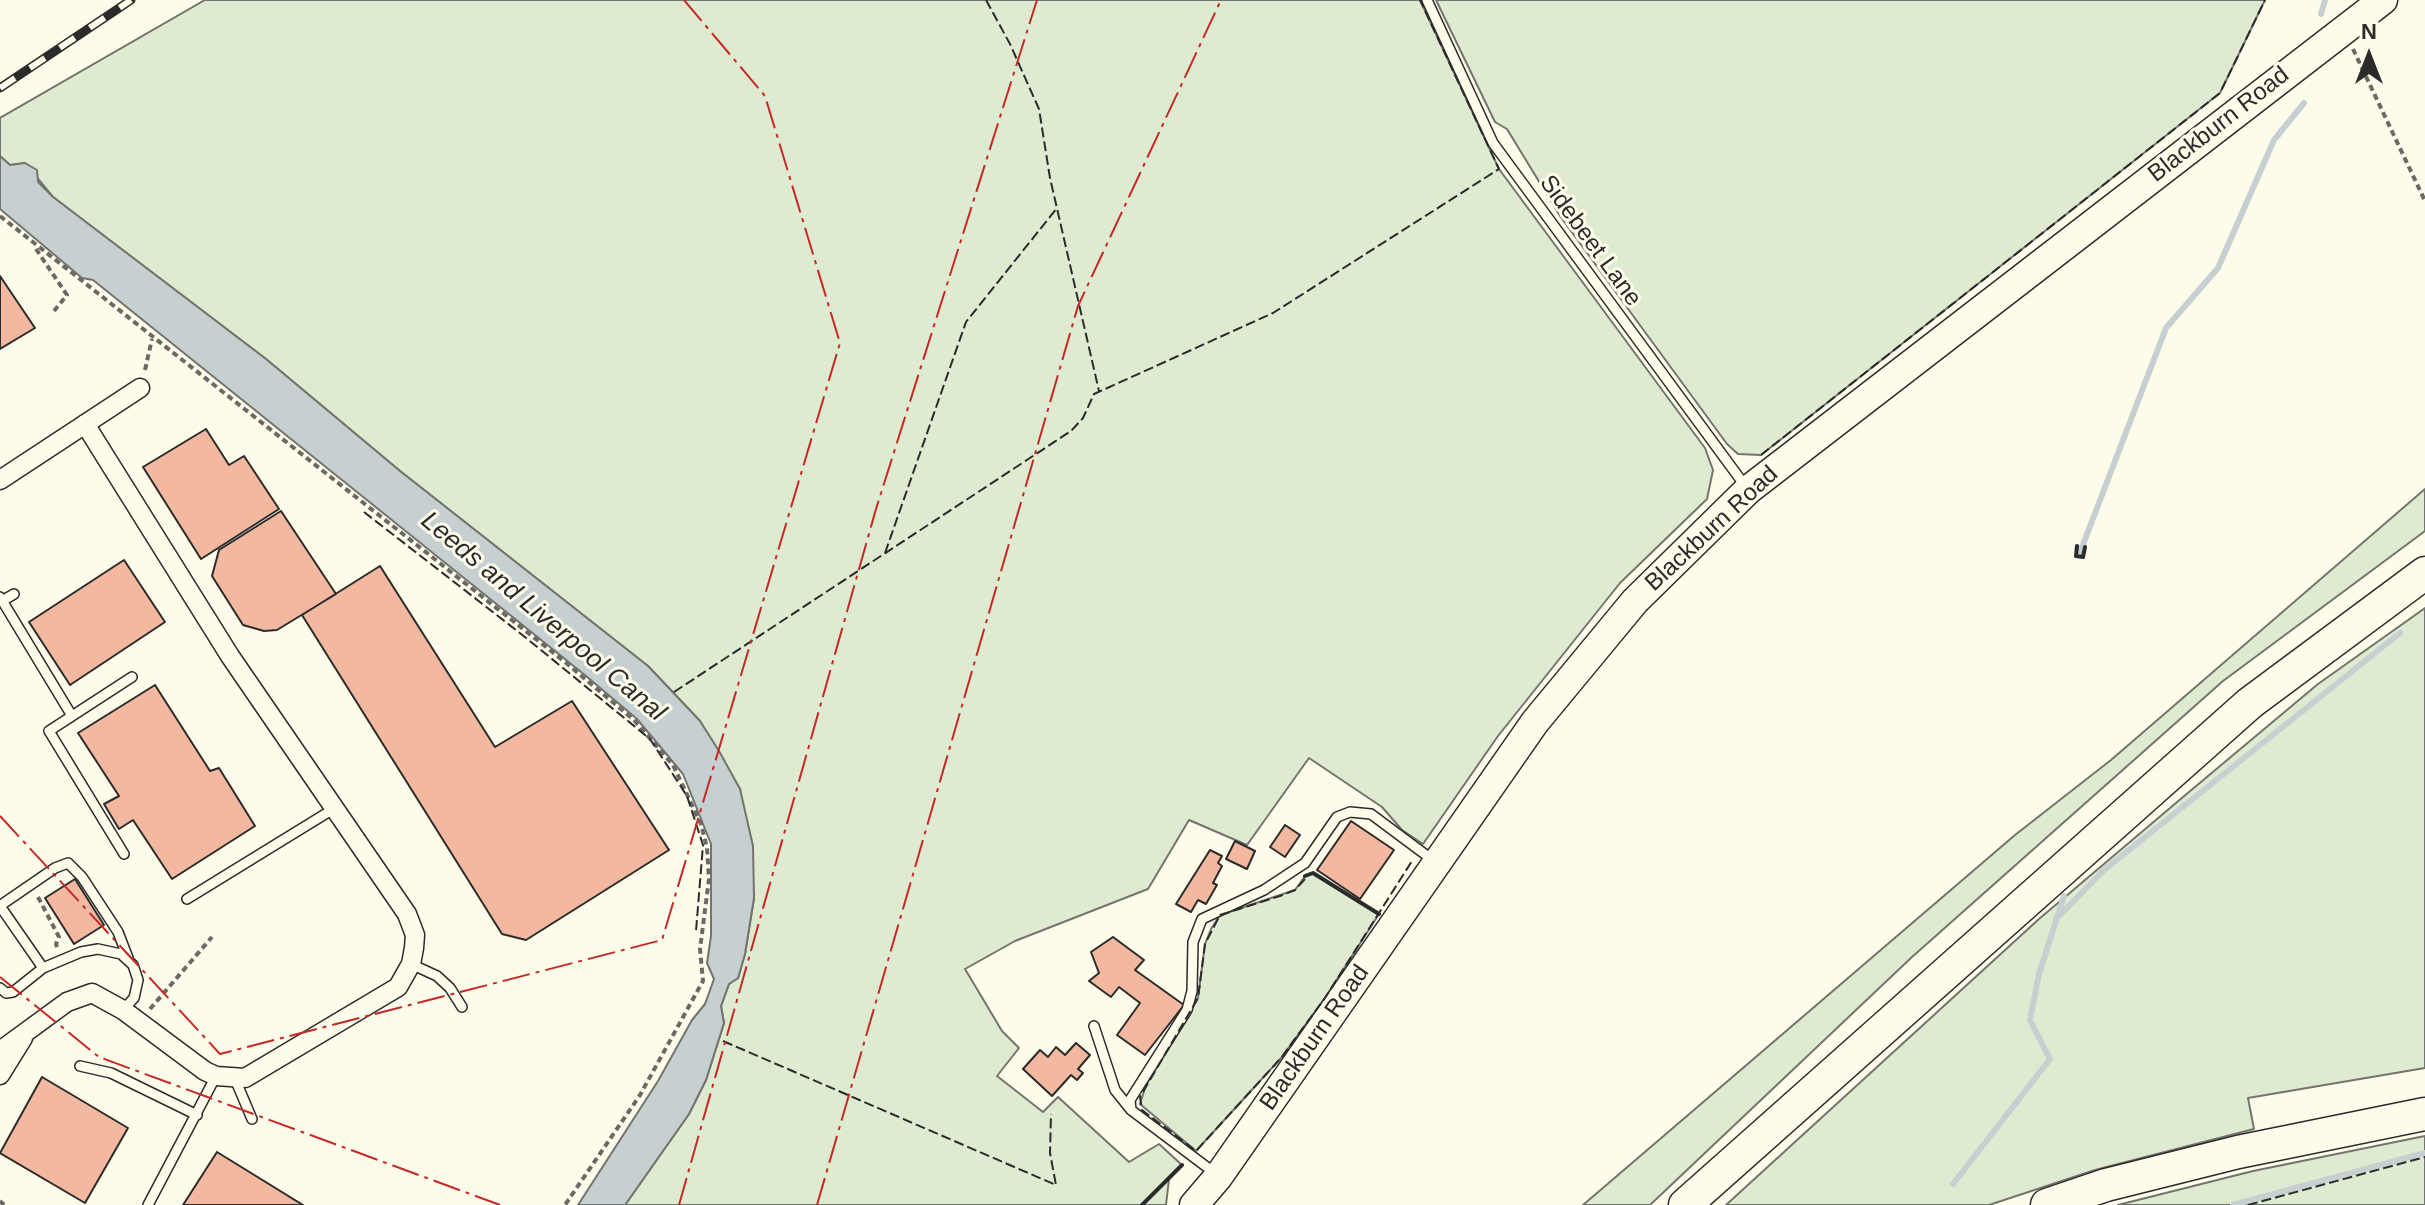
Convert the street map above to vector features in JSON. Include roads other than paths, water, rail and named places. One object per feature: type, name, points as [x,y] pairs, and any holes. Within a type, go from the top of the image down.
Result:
[{"type":"highway","points":[[1685,1205],[2250,703],[2425,573]]},
{"type":"highway","points":[[2047,1205],[2106,1185],[2238,1152],[2425,1114]]},
{"type":"main road","name":"Blackburn Road","points":[[1194,1205],[1218,1177],[1555,697],[1635,601],[1748,490],[2383,0]]},
{"type":"street","points":[[0,480],[140,388]]},
{"type":"street","points":[[0,1051],[81,996],[92,993],[123,1010],[219,1076],[272,1066],[398,987],[411,964],[415,935],[407,914],[230,656],[85,424]]},
{"type":"street","points":[[0,1075],[25,1035]]},
{"type":"lane","name":"Sidebeet Lane","points":[[1427,0],[1493,143],[1748,490]]},
{"type":"lane","points":[[14,594],[1,599],[72,716]]},
{"type":"lane","points":[[124,854],[49,731],[132,677]]},
{"type":"lane","points":[[187,899],[335,808]]},
{"type":"lane","points":[[1131,1110],[1130,1100],[1141,1079],[1187,1010],[1192,991],[1193,942],[1202,919],[1264,890],[1305,863],[1337,817],[1350,812],[1371,814],[1438,864]]},
{"type":"lane","points":[[43,968],[1,906],[55,868],[68,863],[82,877],[118,932],[128,958],[138,988],[123,1010]]},
{"type":"lane","points":[[0,988],[6,993],[13,992],[43,968],[81,952],[98,949],[128,958]]},
{"type":"lane","points":[[411,964],[437,976],[450,988],[462,1007]]},
{"type":"lane","points":[[1094,1026],[1115,1090],[1131,1110],[1218,1177]]},
{"type":"lane","points":[[80,1066],[111,1073],[197,1115]]},
{"type":"lane","points":[[148,1205],[219,1076],[252,1119]]},
{"type":"water","name":"Leeds and Liverpool Canal","points":[[0,156],[10,165],[25,163],[37,170],[38,182],[53,197],[266,359],[400,471],[648,666],[700,721],[719,751],[740,789],[753,846],[754,898],[745,954],[738,978],[729,984],[721,1006],[724,1023],[706,1080],[689,1114],[625,1205],[578,1205],[658,1081],[692,1020],[705,1004],[714,979],[707,963],[711,936],[711,844],[683,774],[637,719],[586,676],[93,280],[82,278],[0,209]]},
{"type":"waterway","points":[[2321,14],[2325,0]]},
{"type":"waterway","points":[[2079,555],[2166,328],[2218,268],[2274,140],[2304,103]]},
{"type":"waterway","points":[[2056,919],[2104,870],[2400,633]]},
{"type":"waterway","points":[[1953,1184],[2050,1059],[2030,1020],[2039,974],[2064,896]]},
{"type":"waterway","points":[[2233,1205],[2425,1153]]},
{"type":"railway","points":[[0,88],[131,0]]}]
